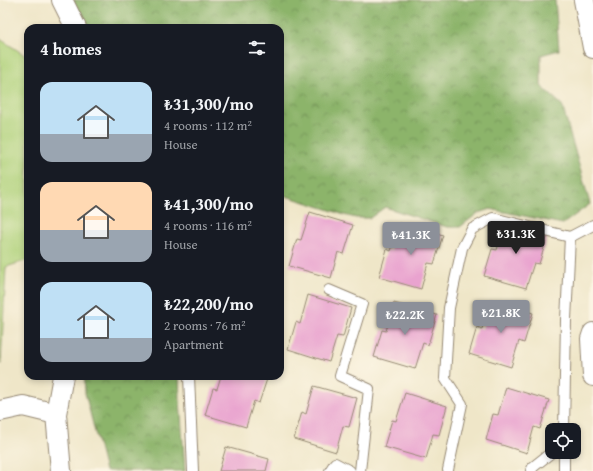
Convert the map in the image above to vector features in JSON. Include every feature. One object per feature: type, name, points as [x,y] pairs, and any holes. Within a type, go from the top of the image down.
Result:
[{"type":"street","points":[[62,0],[74,24]]},
{"type":"street","points":[[584,0],[593,48]]},
{"type":"street","points":[[593,333],[590,339],[593,376]]},
{"type":"street","points":[[61,471],[56,414],[62,380]]},
{"type":"street","points":[[0,411],[23,406],[56,414]]},
{"type":"lane","points":[[447,471],[462,404],[445,378],[449,308],[462,248],[472,229],[493,218],[570,237],[593,225]]},
{"type":"lane","points":[[564,423],[566,320],[570,237]]},
{"type":"lane","points":[[329,290],[362,304],[340,376],[369,389],[360,471]]},
{"type":"lane","points":[[189,380],[193,471]]},
{"type":"lane","points":[[531,471],[533,467],[545,458]]},
{"type":"lane","points":[[564,459],[564,471]]},
{"type":"lane","points":[[330,471],[335,463],[350,471]]},
{"type":"green space","points":[[73,0],[555,0],[559,50],[541,55],[541,86],[562,105],[590,204],[563,224],[490,209],[478,213],[460,227],[447,227],[385,207],[370,218],[356,218],[284,195],[284,24],[86,24]]},
{"type":"green space","points":[[0,39],[24,54],[24,261],[6,267],[0,364]]},
{"type":"green space","points":[[84,380],[179,380],[185,471],[105,471],[85,393]]},
{"type":"building","points":[[310,212],[353,225],[344,254],[338,252],[331,278],[289,266],[297,239],[301,240]]},
{"type":"building","points":[[505,222],[548,235],[539,264],[534,263],[526,288],[484,276],[492,249],[497,250]]},
{"type":"building","points":[[400,223],[443,235],[434,264],[428,263],[421,289],[379,277],[387,249],[391,251]]},
{"type":"building","points":[[308,295],[351,308],[343,337],[337,336],[329,362],[288,349],[296,322],[300,324]]},
{"type":"building","points":[[490,301],[533,313],[524,343],[519,341],[511,367],[469,354],[477,327],[482,329]]},
{"type":"building","points":[[394,303],[437,315],[428,345],[423,343],[415,369],[374,357],[382,330],[386,331]]},
{"type":"building","points":[[220,380],[267,380],[259,403],[254,401],[246,427],[205,415],[213,388],[217,389]]},
{"type":"building","points":[[314,386],[357,398],[349,427],[343,426],[336,452],[294,439],[302,412],[306,414]]},
{"type":"building","points":[[506,387],[549,400],[540,429],[534,427],[527,453],[486,440],[493,414],[498,415]]},
{"type":"building","points":[[405,393],[447,406],[439,435],[433,434],[426,459],[384,447],[392,420],[396,421]]},
{"type":"building","points":[[226,447],[269,459],[266,471],[219,471]]}]
